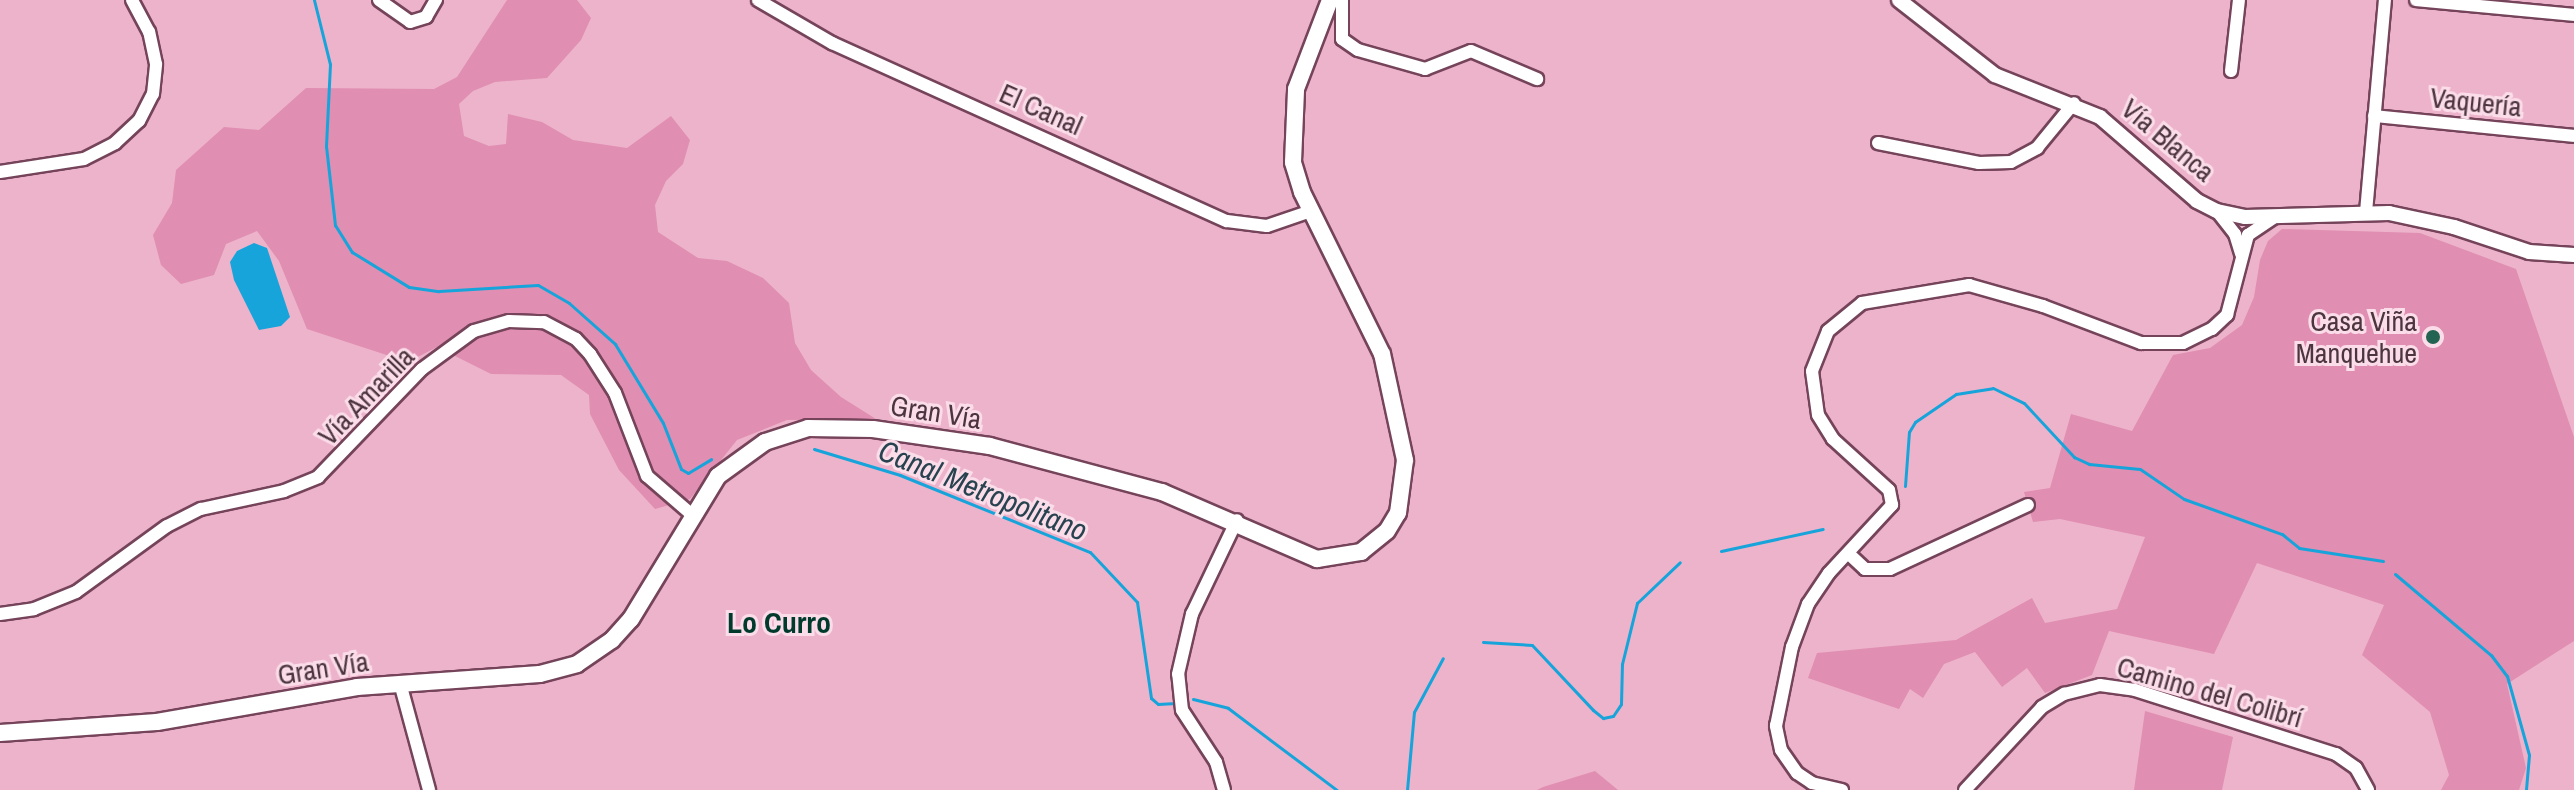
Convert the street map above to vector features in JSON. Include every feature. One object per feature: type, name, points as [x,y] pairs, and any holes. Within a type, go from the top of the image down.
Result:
[{"type":"main road","name":"Gran Vía","points":[[0,733],[157,722],[400,683],[540,674],[589,657],[631,619],[691,514],[718,476],[752,449],[793,432],[828,426],[908,432],[990,446],[1162,492],[1237,520],[1302,554],[1340,559],[1378,540],[1402,503],[1405,460],[1389,376],[1360,304],[1311,211],[1293,162],[1291,118],[1300,75],[1330,0]]},
{"type":"street","points":[[0,172],[84,159],[115,143],[139,121],[153,94],[156,64],[149,32],[132,0]]},
{"type":"street","points":[[379,0],[410,22],[426,17],[436,0]]},
{"type":"street","name":"El Canal","points":[[758,0],[832,43],[1227,221],[1267,226],[1311,211]]},
{"type":"street","points":[[1342,0],[1342,39],[1358,50],[1425,69],[1458,54],[1483,53],[1537,79]]},
{"type":"street","name":"Vía Blanca","points":[[1899,0],[1995,75],[2074,103],[2217,211],[2276,217],[2366,212],[2432,221],[2529,252],[2574,255]]},
{"type":"street","points":[[2231,71],[2239,0]]},
{"type":"street","points":[[2366,212],[2385,0]]},
{"type":"street","points":[[2416,0],[2574,15]]},
{"type":"street","points":[[1878,143],[1979,163],[2011,162],[2037,148],[2074,103]]},
{"type":"street","name":"Vaquería","points":[[2374,116],[2574,136]]},
{"type":"street","points":[[2217,211],[2235,234],[2241,254]]},
{"type":"street","points":[[1842,790],[1821,787],[1797,773],[1781,750],[1776,726],[1804,614],[1820,583],[1886,517],[1892,499],[1889,490],[1833,439],[1815,404],[1814,360],[1828,331],[1843,314],[1862,303],[1969,285],[2141,343],[2173,345],[2203,335],[2227,315],[2241,254],[2255,227],[2276,217]]},
{"type":"street","name":"Vía Amarilla","points":[[0,614],[34,609],[76,592],[167,526],[201,509],[284,491],[318,477],[422,369],[474,331],[509,321],[544,322],[576,339],[590,354],[615,393],[647,476],[691,514]]},
{"type":"street","points":[[1849,554],[1865,569],[1890,569],[2028,505]]},
{"type":"street","points":[[1224,790],[1216,762],[1182,710],[1178,674],[1192,614],[1237,520]]},
{"type":"street","points":[[400,683],[429,790]]},
{"type":"street","name":"Camino del Colibrí","points":[[1965,790],[2042,707],[2064,694],[2100,685],[2135,690],[2336,754],[2356,768],[2368,790]]},
{"type":"shaded area","points":[[507,0],[577,0],[591,18],[581,40],[547,78],[495,82],[473,91],[459,104],[464,136],[489,146],[506,144],[508,114],[542,122],[573,140],[627,148],[671,116],[690,140],[683,164],[666,181],[655,205],[658,232],[698,258],[727,261],[763,278],[789,303],[795,343],[811,370],[841,397],[876,419],[787,420],[737,440],[690,499],[655,509],[619,470],[590,414],[589,395],[561,375],[491,374],[437,347],[408,362],[307,329],[279,261],[257,231],[226,244],[214,275],[181,284],[161,265],[153,235],[172,203],[176,170],[224,127],[259,130],[306,88],[434,89],[457,77]]},
{"type":"shaded area","points":[[2282,229],[2420,233],[2516,269],[2574,437],[2574,641],[2507,684],[2526,768],[2519,790],[2441,790],[2449,775],[2430,712],[2362,655],[2384,605],[2257,563],[2214,654],[2109,631],[2092,675],[2045,693],[2027,668],[2002,687],[1975,652],[1944,664],[1923,698],[1910,689],[1899,709],[1808,678],[1817,653],[1956,640],[2032,598],[2045,623],[2117,609],[2145,537],[2060,519],[2033,522],[2024,492],[2050,488],[2071,414],[2132,431],[2173,355],[2210,348],[2242,325],[2254,297],[2260,260],[2268,241]]},
{"type":"shaded area","points":[[2145,711],[2233,737],[2222,790],[2134,790]]},
{"type":"shaded area","points":[[1595,771],[1618,790],[1537,790],[1543,787]]},
{"type":"water","points":[[254,243],[267,248],[290,317],[281,326],[259,330],[234,280],[230,262],[237,251]]},
{"type":"waterway","name":"Canal Metropolitano","points":[[314,0],[330,64],[326,146],[335,225],[352,252],[409,287],[439,291],[538,285],[569,303],[615,344],[663,423],[681,469],[688,473],[711,459]]},
{"type":"waterway","name":"Canal Metropolitano","points":[[1905,486],[1909,432],[1915,422],[1956,394],[1993,388],[2024,403],[2074,457],[2089,464],[2140,469],[2184,499],[2282,534],[2299,548],[2383,561]]},
{"type":"waterway","name":"Canal Metropolitano","points":[[814,449],[900,475],[1090,552],[1137,602],[1151,698],[1158,704],[1176,703]]},
{"type":"waterway","name":"Canal Metropolitano","points":[[1721,551],[1823,529]]},
{"type":"waterway","name":"Canal Metropolitano","points":[[1483,642],[1532,645],[1593,710],[1603,718],[1613,716],[1621,704],[1622,664],[1637,603],[1680,562]]},
{"type":"waterway","name":"Canal Metropolitano","points":[[2395,574],[2491,655],[2507,676],[2529,755],[2526,790]]},
{"type":"waterway","name":"Canal Metropolitano","points":[[1407,790],[1414,712],[1443,658]]},
{"type":"waterway","name":"Canal Metropolitano","points":[[1193,699],[1228,708],[1337,790]]},
{"type":"place","name":"Casa Viña Manquehue","points":[[2433,337]]},
{"type":"district","name":"Lo Curro","points":[[779,622]]}]
